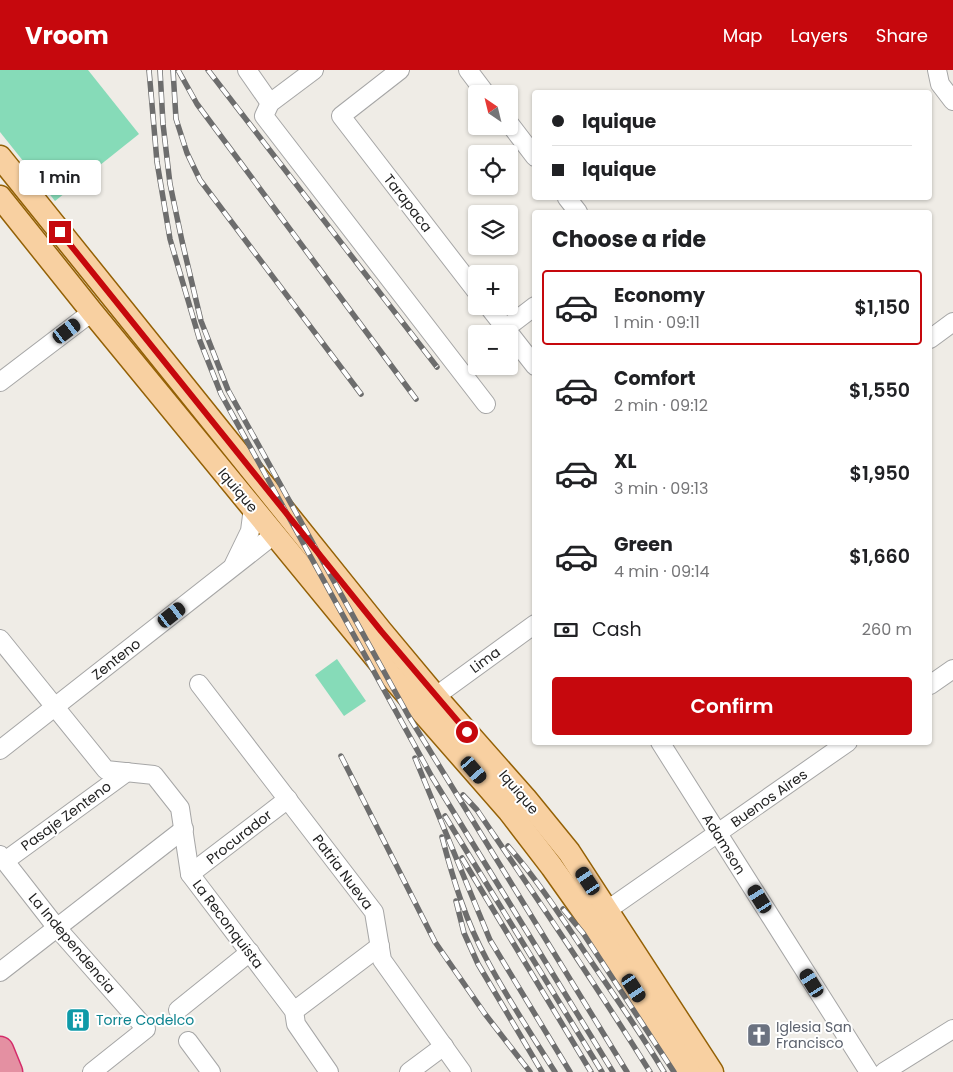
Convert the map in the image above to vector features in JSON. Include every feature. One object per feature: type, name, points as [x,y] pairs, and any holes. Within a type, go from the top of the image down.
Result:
[{"type":"highway","points":[[0,1050],[8,1072]]},
{"type":"main road","name":"Iquique","points":[[0,157],[381,631],[569,852],[599,916],[689,1072]]},
{"type":"main road","name":"Iquique","points":[[0,197],[390,675],[509,811],[552,867],[599,916],[712,1072]]},
{"type":"main road","points":[[244,461],[254,491],[253,508]]},
{"type":"main road","points":[[390,675],[411,690],[436,696]]},
{"type":"street","points":[[247,70],[270,103]]},
{"type":"street","points":[[314,70],[270,103],[264,116],[486,404]]},
{"type":"street","name":"Tarapaca","points":[[400,70],[341,116],[468,281]]},
{"type":"street","points":[[468,70],[479,85]]},
{"type":"street","points":[[937,70],[940,84],[953,101]]},
{"type":"street","points":[[518,135],[532,153]]},
{"type":"street","points":[[568,200],[576,210]]},
{"type":"street","points":[[510,325],[532,308]]},
{"type":"street","points":[[0,382],[92,312]]},
{"type":"street","points":[[495,315],[504,325]]},
{"type":"street","points":[[932,338],[953,322]]},
{"type":"street","points":[[518,344],[532,362]]},
{"type":"street","name":"Zenteno","points":[[231,568],[250,531],[253,508]]},
{"type":"street","name":"Zenteno","points":[[0,750],[275,534]]},
{"type":"street","name":"Lima","points":[[436,696],[532,626]]},
{"type":"street","name":"La Reconquista","points":[[0,639],[106,770],[154,775],[180,808],[190,874],[294,1010],[296,1024],[329,1072]]},
{"type":"street","points":[[932,684],[953,669]]},
{"type":"street","name":"Patria Nueva","points":[[199,684],[374,912],[382,960],[462,1072]]},
{"type":"street","name":"Adamson","points":[[662,745],[869,1072]]},
{"type":"street","name":"Buenos Aires","points":[[599,916],[844,745]]},
{"type":"street","name":"Pasaje Zenteno","points":[[3,858],[127,772]]},
{"type":"street","name":"Procurador","points":[[190,874],[288,799]]},
{"type":"street","points":[[0,972],[184,829]]},
{"type":"street","name":"La Independencia","points":[[3,858],[57,928],[146,1029],[92,1072]]},
{"type":"street","points":[[294,1010],[380,946]]},
{"type":"street","points":[[178,1010],[250,952]]},
{"type":"street","points":[[884,1072],[953,1029]]},
{"type":"street","points":[[188,1041],[212,1072]]},
{"type":"street","points":[[409,1072],[444,1046]]},
{"type":"green space","points":[[0,70],[88,70],[139,134],[55,201],[0,132]]},
{"type":"green space","points":[[337,659],[366,701],[344,716],[315,675]]},
{"type":"railway","points":[[149,70],[157,162],[170,239],[200,341],[221,394],[432,777],[613,1072]]},
{"type":"railway","points":[[160,70],[163,124],[170,184],[182,241],[201,321],[228,390],[408,715],[627,1072]]},
{"type":"railway","points":[[173,70],[176,119],[187,153],[200,180],[361,394]]},
{"type":"railway","points":[[178,70],[197,104],[416,399]]},
{"type":"railway","points":[[208,70],[437,367]]},
{"type":"railway","points":[[341,756],[435,942],[485,1014],[530,1072]]},
{"type":"railway","points":[[415,758],[490,940],[570,1072]]},
{"type":"railway","points":[[463,795],[477,810],[650,1072]]},
{"type":"railway","points":[[445,816],[602,1072]]},
{"type":"railway","points":[[442,837],[461,900],[479,946],[555,1072]]},
{"type":"railway","points":[[508,846],[557,910],[664,1072]]},
{"type":"railway","points":[[462,858],[591,1072]]},
{"type":"railway","points":[[456,901],[464,933],[478,964],[542,1072]]},
{"type":"railway","points":[[563,909],[583,933],[674,1072]]},
{"type":"place","name":"Torre Codelco","points":[[78,1020]]},
{"type":"place","name":"Iglesia San Francisco","points":[[759,1035]]},
{"type":"route","points":[[60,232],[381,631],[467,732]]}]
